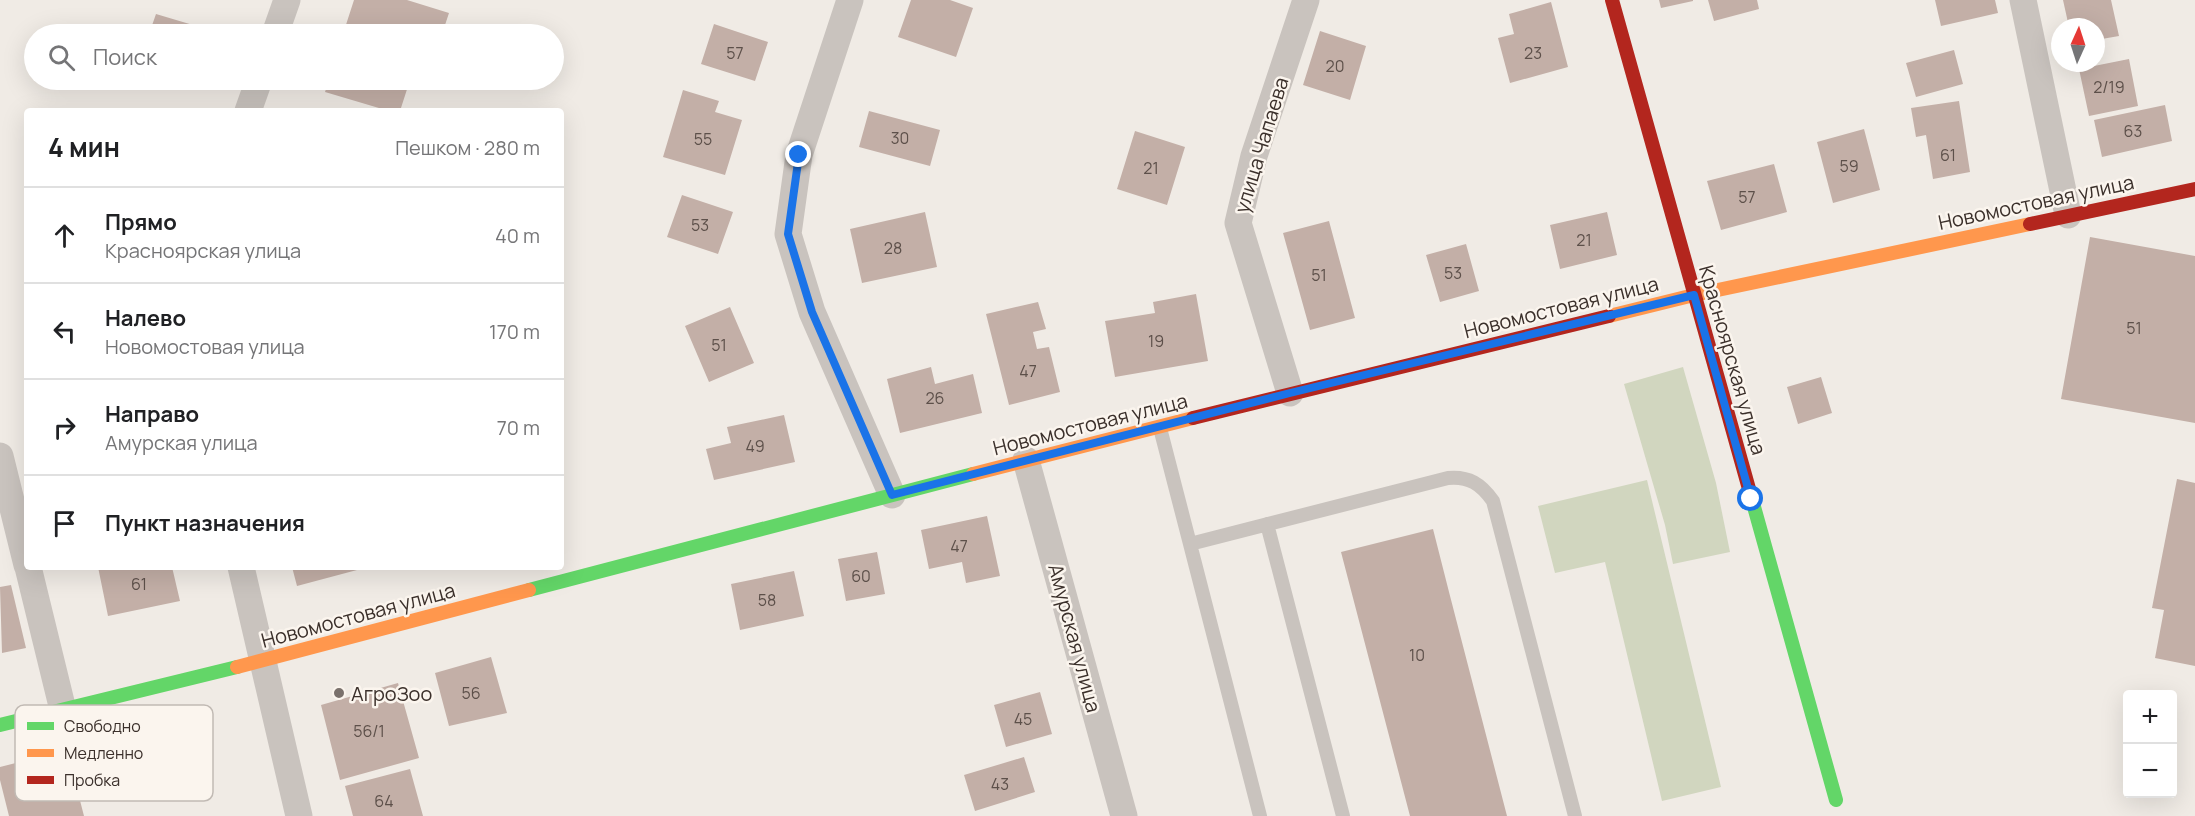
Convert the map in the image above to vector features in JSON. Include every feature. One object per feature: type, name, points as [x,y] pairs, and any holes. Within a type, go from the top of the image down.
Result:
[{"type":"street","points":[[279,24],[287,0]]},
{"type":"street","points":[[850,0],[799,155],[788,234],[812,312],[892,495]]},
{"type":"street","name":"улица Чапаева","points":[[1290,393],[1238,223],[1254,156],[1306,0]]},
{"type":"street","name":"Красноярская улица","points":[[1612,0],[1836,800]]},
{"type":"street","points":[[2024,0],[2068,215]]},
{"type":"street","points":[[249,108],[255,90]]},
{"type":"street","name":"Новомостовая улица","points":[[83,705],[1290,393],[1694,295],[2195,189]]},
{"type":"street","points":[[0,456],[24,554]]},
{"type":"street","name":"Амурская улица","points":[[1026,460],[1124,816]]},
{"type":"street","points":[[28,570],[62,705]]},
{"type":"street","points":[[242,570],[299,816]]},
{"type":"street","name":"Новомостовая улица","points":[[0,725],[15,721]]},
{"type":"lane","points":[[1160,428],[1260,816]]},
{"type":"lane","points":[[1190,544],[1448,478],[1458,477],[1478,483],[1493,501],[1575,816]]},
{"type":"lane","points":[[1267,524],[1343,816]]},
{"type":"lane","points":[[1836,800],[1839,816]]},
{"type":"green space","points":[[1683,367],[1716,483],[1730,552],[1673,564],[1665,525],[1624,384]]},
{"type":"green space","points":[[1647,480],[1721,787],[1662,801],[1605,562],[1555,573],[1538,506]]},
{"type":"building","points":[[354,0],[407,0],[449,13],[445,24],[346,24]]},
{"type":"building","points":[[911,0],[950,0],[973,8],[956,57],[898,37]]},
{"type":"building","points":[[1659,0],[1693,0],[1693,1],[1661,8]]},
{"type":"building","points":[[1708,0],[1757,0],[1759,9],[1714,21]]},
{"type":"building","points":[[1935,0],[1995,0],[1998,13],[1941,26]]},
{"type":"building","points":[[2063,0],[2111,0],[2119,36],[2105,38],[2105,18],[2067,18]]},
{"type":"building","points":[[1551,2],[1568,67],[1510,83],[1498,38],[1514,34],[1509,14]]},
{"type":"building","points":[[156,14],[190,24],[152,24]]},
{"type":"building","points":[[714,24],[768,42],[755,81],[701,64]]},
{"type":"building","points":[[1320,31],[1366,46],[1350,100],[1303,85]]},
{"type":"building","points":[[1954,50],[1963,84],[1916,97],[1906,63]]},
{"type":"building","points":[[2129,59],[2138,106],[2089,116],[2080,72],[2105,72],[2105,64]]},
{"type":"building","points":[[326,90],[407,90],[401,108],[379,108],[325,92]]},
{"type":"building","points":[[683,90],[719,101],[715,112],[742,120],[725,175],[663,157]]},
{"type":"building","points":[[1959,101],[1970,172],[1933,179],[1926,135],[1916,137],[1911,108]]},
{"type":"building","points":[[2165,105],[2172,141],[2102,157],[2094,120]]},
{"type":"building","points":[[869,111],[940,130],[930,166],[859,147]]},
{"type":"building","points":[[1864,129],[1880,190],[1833,203],[1817,142]]},
{"type":"building","points":[[1135,131],[1185,147],[1167,205],[1117,189]]},
{"type":"building","points":[[1774,164],[1787,212],[1721,230],[1707,181]]},
{"type":"building","points":[[682,195],[733,212],[718,254],[667,237]]},
{"type":"building","points":[[925,212],[937,267],[862,283],[850,229]]},
{"type":"building","points":[[1607,212],[1617,255],[1560,269],[1550,225]]},
{"type":"building","points":[[1329,221],[1355,318],[1310,330],[1283,233]]},
{"type":"building","points":[[2090,237],[2195,256],[2195,423],[2061,399]]},
{"type":"building","points":[[1466,244],[1479,291],[1440,302],[1426,255]]},
{"type":"building","points":[[1196,294],[1208,361],[1115,377],[1105,321],[1155,313],[1153,302]]},
{"type":"building","points":[[1038,302],[1046,329],[1033,332],[1037,349],[1049,347],[1060,392],[1009,405],[986,314]]},
{"type":"building","points":[[730,307],[754,363],[709,382],[685,326]]},
{"type":"building","points":[[931,367],[935,384],[973,374],[982,413],[900,433],[887,379]]},
{"type":"building","points":[[1821,377],[1832,413],[1798,424],[1787,387]]},
{"type":"building","points":[[784,415],[795,462],[714,480],[706,449],[731,443],[727,427]]},
{"type":"building","points":[[2177,479],[2195,483],[2195,666],[2155,658],[2164,610],[2152,608]]},
{"type":"building","points":[[987,516],[1000,576],[966,583],[962,562],[929,569],[921,530]]},
{"type":"building","points":[[1433,529],[1507,816],[1410,816],[1341,552]]},
{"type":"building","points":[[877,552],[885,594],[846,601],[838,559]]},
{"type":"building","points":[[99,570],[173,570],[180,601],[108,616]]},
{"type":"building","points":[[293,570],[357,570],[297,586]]},
{"type":"building","points":[[794,571],[804,616],[740,630],[731,584]]},
{"type":"building","points":[[11,585],[26,648],[2,653],[0,587]]},
{"type":"building","points":[[491,657],[507,713],[449,726],[435,673]]},
{"type":"building","points":[[398,683],[419,758],[340,780],[321,705]]},
{"type":"building","points":[[1040,692],[1052,734],[1006,747],[994,705]]},
{"type":"building","points":[[1024,757],[1035,792],[975,811],[964,775]]},
{"type":"building","points":[[15,763],[15,801],[80,801],[84,816],[9,816],[0,780],[0,767]]},
{"type":"building","points":[[410,769],[423,816],[353,816],[345,786]]},
{"type":"traffic: fast","points":[[529,590],[973,474]]},
{"type":"traffic: fast","points":[[1751,496],[1836,800]]},
{"type":"traffic: fast","points":[[82,705],[237,667]]},
{"type":"traffic: fast","points":[[0,725],[15,721]]},
{"type":"traffic: slow","points":[[1609,316],[1694,295],[2030,224]]},
{"type":"traffic: slow","points":[[973,474],[1193,418]]},
{"type":"traffic: slow","points":[[237,667],[529,590]]},
{"type":"traffic: jam","points":[[1612,0],[1751,496]]},
{"type":"traffic: jam","points":[[2030,224],[2195,189]]},
{"type":"traffic: jam","points":[[1193,418],[1609,316]]},
{"type":"place","name":"АгроЗоо","points":[[339,693]]},
{"type":"route","points":[[799,155],[788,234],[812,312],[892,495],[1290,393],[1694,295],[1751,499]]}]
